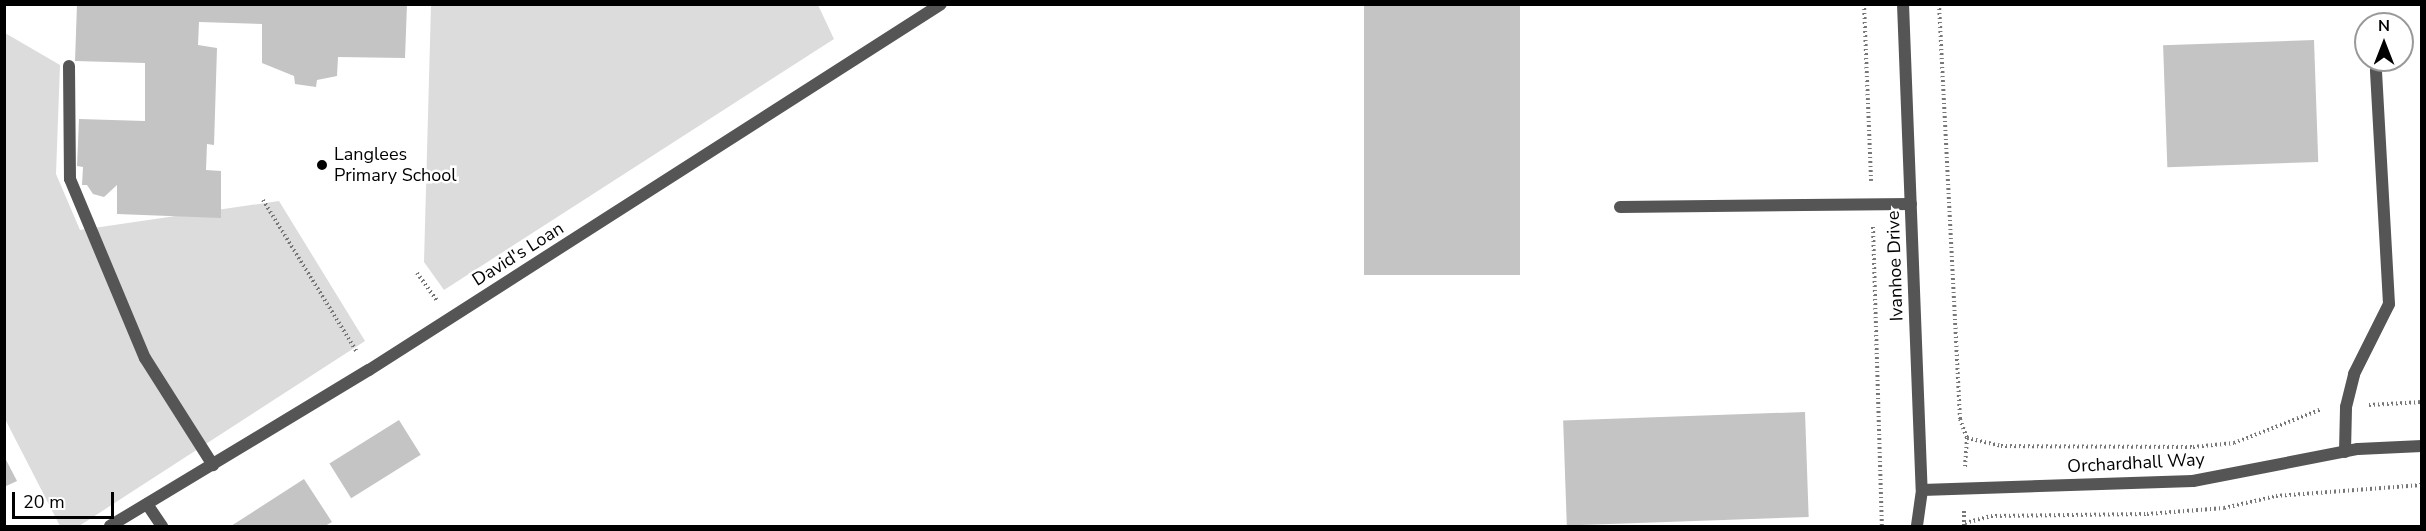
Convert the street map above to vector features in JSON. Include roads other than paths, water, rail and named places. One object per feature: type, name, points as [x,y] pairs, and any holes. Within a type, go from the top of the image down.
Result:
[{"type":"street","name":"David's Loan","points":[[110,526],[369,370],[941,4]]},
{"type":"street","name":"Ivanhoe Drive","points":[[1903,4],[1922,490],[1917,526]]},
{"type":"street","points":[[69,66],[70,179],[145,358],[213,465]]},
{"type":"street","points":[[2344,452],[2346,407],[2354,374],[2390,304],[2376,72]]},
{"type":"street","points":[[1620,207],[1911,204]]},
{"type":"street","name":"Orchardhall Way","points":[[1922,490],[2193,481],[2344,452],[2421,446]]},
{"type":"street","points":[[147,504],[162,526]]},
{"type":"place","name":"Langlees Primary School","points":[[322,165]]}]
